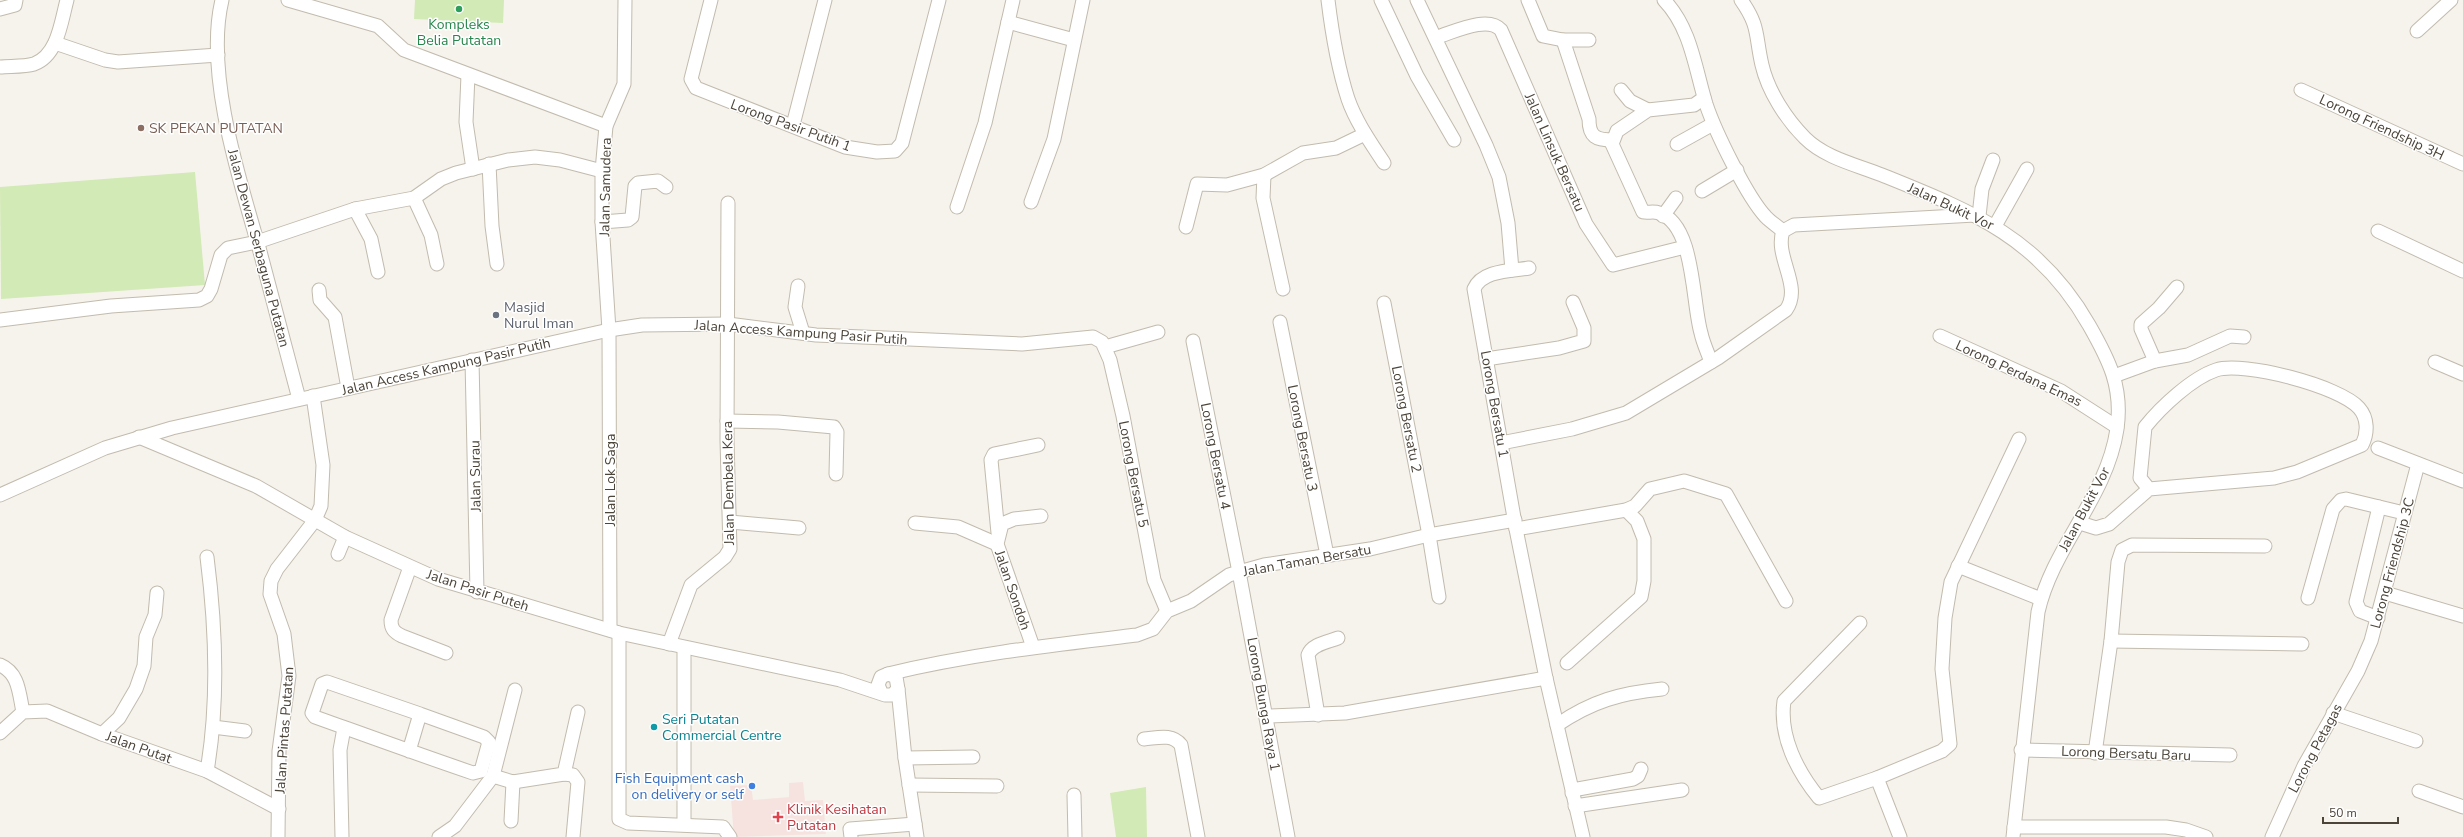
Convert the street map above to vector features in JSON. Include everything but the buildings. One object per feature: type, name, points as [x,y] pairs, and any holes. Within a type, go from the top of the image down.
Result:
[{"type":"street","points":[[0,9],[15,5],[16,0]]},
{"type":"street","points":[[0,67],[33,64],[46,57],[55,43],[67,0]]},
{"type":"street","name":"Jalan Dewan Serbaguna Putatan","points":[[222,0],[218,55],[223,100],[240,180],[299,399]]},
{"type":"street","points":[[288,0],[378,26],[404,50],[606,126]]},
{"type":"street","name":"Jalan Samudera","points":[[609,330],[602,222],[602,171],[606,126],[624,84],[625,0]]},
{"type":"street","name":"Lorong Pasir Putih 1","points":[[711,0],[691,79],[699,91],[793,125],[845,147],[877,152],[895,151],[902,143],[939,0]]},
{"type":"street","points":[[793,125],[825,0]]},
{"type":"street","points":[[958,208],[985,123],[1013,0]]},
{"type":"street","points":[[1031,202],[1054,139],[1083,0]]},
{"type":"street","points":[[1328,0],[1340,68],[1347,94],[1365,134],[1384,163]]},
{"type":"street","points":[[1381,0],[1417,76],[1454,140]]},
{"type":"street","points":[[1417,0],[1437,37],[1499,177],[1508,223],[1512,270],[1529,268]]},
{"type":"street","points":[[1528,0],[1543,36],[1563,40],[1589,40]]},
{"type":"street","points":[[1664,0],[1676,12],[1685,30],[1704,98],[1713,124],[1754,202],[1766,218],[1782,231]]},
{"type":"street","name":"Jalan Bukit Vor","points":[[1741,0],[1755,21],[1762,66],[1774,96],[1806,139],[1827,154],[1978,215],[2026,248],[2056,277],[2083,315],[2114,376],[2118,403],[2117,426],[2106,473],[2080,523],[2057,560],[2041,599],[2021,750],[2014,832]]},
{"type":"street","points":[[2417,31],[2451,0]]},
{"type":"street","points":[[1008,22],[1074,40]]},
{"type":"street","name":"Jalan Linsuk Bersatu","points":[[1437,37],[1481,24],[1492,24],[1502,30],[1586,224],[1613,265],[1685,246]]},
{"type":"street","points":[[1563,40],[1589,119],[1589,129],[1593,138],[1599,140],[1613,140]]},
{"type":"street","points":[[55,43],[105,60],[118,62],[218,55]]},
{"type":"street","points":[[468,75],[466,122],[473,168]]},
{"type":"street","points":[[1621,90],[1630,101],[1648,110]]},
{"type":"street","name":"Lorong Friendship 3H","points":[[2301,90],[2463,164]]},
{"type":"street","points":[[1704,98],[1694,105],[1648,110],[1617,131],[1612,144],[1643,212],[1658,212],[1671,220],[1681,233],[1685,246],[1701,333],[1711,362]]},
{"type":"street","points":[[1677,144],[1713,124]]},
{"type":"street","points":[[1186,227],[1197,184],[1228,185],[1264,175],[1303,153],[1336,148],[1365,134]]},
{"type":"street","points":[[0,320],[111,306],[200,300],[207,296],[211,289],[224,250],[257,242],[355,209],[414,198],[440,179],[489,164],[535,157],[560,160],[602,171]]},
{"type":"street","points":[[1502,443],[1572,429],[1626,413],[1711,362],[1786,310],[1792,302],[1792,291],[1780,239],[1782,231],[1794,225],[1978,215],[1982,190],[1993,160]]},
{"type":"street","points":[[489,164],[492,192],[490,213],[497,264]]},
{"type":"street","points":[[1995,226],[2027,169]]},
{"type":"street","points":[[1702,191],[1737,170]]},
{"type":"street","points":[[1264,175],[1262,184],[1262,198],[1283,289]]},
{"type":"street","points":[[602,222],[628,220],[632,217],[635,186],[638,183],[658,181],[666,187]]},
{"type":"street","points":[[414,198],[431,235],[437,264]]},
{"type":"street","points":[[1663,216],[1676,198]]},
{"type":"street","name":"Jalan Dembela Kera","points":[[669,644],[691,585],[729,553],[730,522],[727,421],[728,203]]},
{"type":"street","points":[[355,209],[371,238],[378,272]]},
{"type":"street","points":[[2378,231],[2463,271]]},
{"type":"street","name":"Lorong Bersatu 1","points":[[1512,270],[1488,276],[1478,281],[1474,289],[1516,524],[1546,678],[1583,837]]},
{"type":"street","points":[[798,286],[795,307],[803,333]]},
{"type":"street","points":[[2155,361],[2141,329],[2141,324],[2159,308],[2176,287]]},
{"type":"street","points":[[320,290],[320,300],[331,311],[337,325],[348,388]]},
{"type":"street","points":[[1486,359],[1559,348],[1584,341],[1584,328],[1573,302]]},
{"type":"street","name":"Lorong Bersatu 2","points":[[1384,303],[1430,535],[1439,597]]},
{"type":"street","name":"Lorong Bersatu 3","points":[[1280,322],[1327,555]]},
{"type":"street","name":"Jalan Access Kampung Pasir Putih","points":[[0,495],[105,448],[139,437],[472,360],[609,330],[642,325],[728,324],[803,333],[1022,344],[1102,342],[1158,332]]},
{"type":"street","name":"Jalan Lok Saga","points":[[609,330],[619,819],[628,823],[684,824]]},
{"type":"street","name":"Lorong Perdana Emas","points":[[1940,336],[2061,391],[2117,426]]},
{"type":"street","points":[[2114,376],[2155,361],[2188,355],[2230,336],[2244,337]]},
{"type":"street","name":"Lorong Bersatu 4","points":[[1192,341],[1240,572]]},
{"type":"street","name":"Lorong Bersatu 5","points":[[1102,342],[1123,416],[1154,580],[1167,611]]},
{"type":"street","name":"Jalan Surau","points":[[472,360],[477,592]]},
{"type":"street","points":[[2435,362],[2463,374]]},
{"type":"street","points":[[2080,523],[2096,528],[2109,524],[2149,489],[2274,478],[2297,472],[2362,445],[2366,436],[2364,415],[2359,408],[2344,397],[2295,379],[2243,368],[2233,367],[2215,370],[2183,390],[2145,427],[2140,478],[2149,489]]},
{"type":"street","name":"Jalan Pintas Putatan","points":[[278,837],[279,751],[289,676],[284,634],[270,594],[271,581],[277,569],[315,520],[321,506],[323,465],[313,396]]},
{"type":"street","points":[[727,421],[778,422],[834,427],[838,432],[836,474]]},
{"type":"street","name":"Jalan Pasir Puteh","points":[[139,437],[256,486],[344,537],[410,567],[477,592],[615,632],[684,648],[840,680],[883,694]]},
{"type":"street","points":[[1860,623],[1784,701],[1784,734],[1808,784],[1819,798],[1877,778],[1942,751],[1950,744],[1950,730],[1942,681],[1947,603],[1958,566],[2019,439]]},
{"type":"street","name":"Jalan Sondoh","points":[[1033,647],[998,539],[991,460],[994,454],[1038,445]]},
{"type":"street","points":[[2378,448],[2463,481]]},
{"type":"street","name":"Lorong Friendship 3C","points":[[2363,661],[2385,593],[2404,513],[2418,464]]},
{"type":"street","points":[[1567,663],[1641,598],[1644,581],[1644,539],[1637,521],[1626,510],[1635,506],[1650,489],[1684,481],[1726,494],[1786,601]]},
{"type":"street","points":[[2308,598],[2333,509],[2337,503],[2346,499],[2404,513]]},
{"type":"street","points":[[2378,618],[2360,611],[2356,602],[2379,507]]},
{"type":"street","name":"Jalan Taman Bersatu","points":[[885,676],[926,664],[1033,647],[1137,635],[1153,629],[1167,611],[1191,601],[1229,575],[1240,572],[1327,555],[1370,549],[1430,535],[1626,510]]},
{"type":"street","name":"Jalan Sondoh","points":[[998,539],[1002,524],[1014,519],[1041,516]]},
{"type":"street","points":[[730,522],[799,528]]},
{"type":"street","points":[[915,523],[958,527],[984,537],[998,539]]},
{"type":"street","points":[[338,554],[344,537]]},
{"type":"street","points":[[2095,753],[2111,641],[2119,555],[2127,546],[2265,546]]},
{"type":"street","points":[[206,557],[214,613],[213,727],[207,771]]},
{"type":"street","points":[[1958,566],[2041,599]]},
{"type":"street","points":[[410,567],[391,620],[391,627],[395,633],[446,653]]},
{"type":"street","name":"Lorong Bunga Raya 1","points":[[1240,572],[1288,837]]},
{"type":"street","points":[[102,734],[119,718],[136,689],[144,666],[146,637],[155,615],[157,593]]},
{"type":"street","points":[[2385,593],[2463,616]]},
{"type":"street","points":[[1318,715],[1308,655],[1310,650],[1315,647],[1338,638]]},
{"type":"street","points":[[2111,641],[2302,644]]},
{"type":"street","points":[[684,648],[684,824],[723,827],[730,837]]},
{"type":"street","name":"Lorong Petagas","points":[[2272,837],[2304,766],[2363,661]]},
{"type":"street","name":"Jalan Taman Bersatu","points":[[898,687],[926,664]]},
{"type":"street","points":[[0,665],[10,669],[15,677],[23,712],[0,733]]},
{"type":"street","points":[[902,731],[896,714],[878,685],[885,676],[896,677],[898,687],[905,758],[917,837]]},
{"type":"street","name":"Jalan Pasir Puteh","points":[[840,680],[885,676]]},
{"type":"street","points":[[1267,716],[1318,715],[1389,706],[1546,678]]},
{"type":"street","points":[[324,682],[420,714],[487,739],[488,745],[481,771],[473,773],[344,728],[313,715],[322,684],[324,682]]},
{"type":"street","points":[[883,694],[892,695],[898,687]]},
{"type":"street","points":[[1557,725],[1585,707],[1628,693],[1662,689]]},
{"type":"street","points":[[439,837],[456,826],[493,776],[515,690]]},
{"type":"street","name":"Jalan Putat","points":[[23,712],[47,711],[102,734],[207,771],[279,809]]},
{"type":"street","points":[[564,774],[578,712]]},
{"type":"street","points":[[2333,713],[2416,741]]},
{"type":"street","points":[[409,750],[420,714]]},
{"type":"street","points":[[213,727],[245,731]]},
{"type":"street","points":[[342,837],[340,750],[344,728]]},
{"type":"street","points":[[1144,739],[1168,736],[1178,740],[1181,745],[1198,837]]},
{"type":"street","name":"Lorong Bersatu Baru","points":[[2021,750],[2095,753],[2230,755]]},
{"type":"street","points":[[905,758],[973,756]]},
{"type":"street","points":[[1641,769],[1638,776],[1633,779],[1578,789],[1574,800],[1682,790]]},
{"type":"street","points":[[493,776],[513,782],[564,774],[573,775],[578,782],[573,837]]},
{"type":"street","points":[[1877,778],[1900,837]]},
{"type":"street","points":[[511,821],[513,782]]},
{"type":"street","points":[[909,784],[997,786]]},
{"type":"street","points":[[2419,791],[2463,807]]},
{"type":"street","points":[[1074,795],[1075,837]]},
{"type":"street","points":[[851,837],[850,829],[915,824]]},
{"type":"street","points":[[2014,832],[2166,828],[2186,830],[2206,837]]},
{"type":"shaded area","name":"Klinik Kesihatan Putatan","points":[[803,782],[805,801],[823,800],[826,834],[734,837],[730,786],[751,785],[753,800],[789,797],[789,783]]},
{"type":"green space","name":"Kompleks Belia Putatan","points":[[415,0],[504,0],[503,23],[414,19]]},
{"type":"green space","points":[[195,172],[205,285],[1,299],[0,187]]},
{"type":"green space","points":[[1146,787],[1147,837],[1116,837],[1110,793]]},
{"type":"place","name":"Kompleks Belia Putatan","points":[[459,9]]},
{"type":"place","name":"SK PEKAN PUTATAN","points":[[141,128]]},
{"type":"place","name":"Masjid Nurul Iman","points":[[496,315]]},
{"type":"place","name":"Seri Putatan Commercial Centre","points":[[654,727]]},
{"type":"place","name":"Fish Equipment cash on delivery or self","points":[[752,786]]},
{"type":"place","name":"Klinik Kesihatan Putatan","points":[[778,817]]}]
